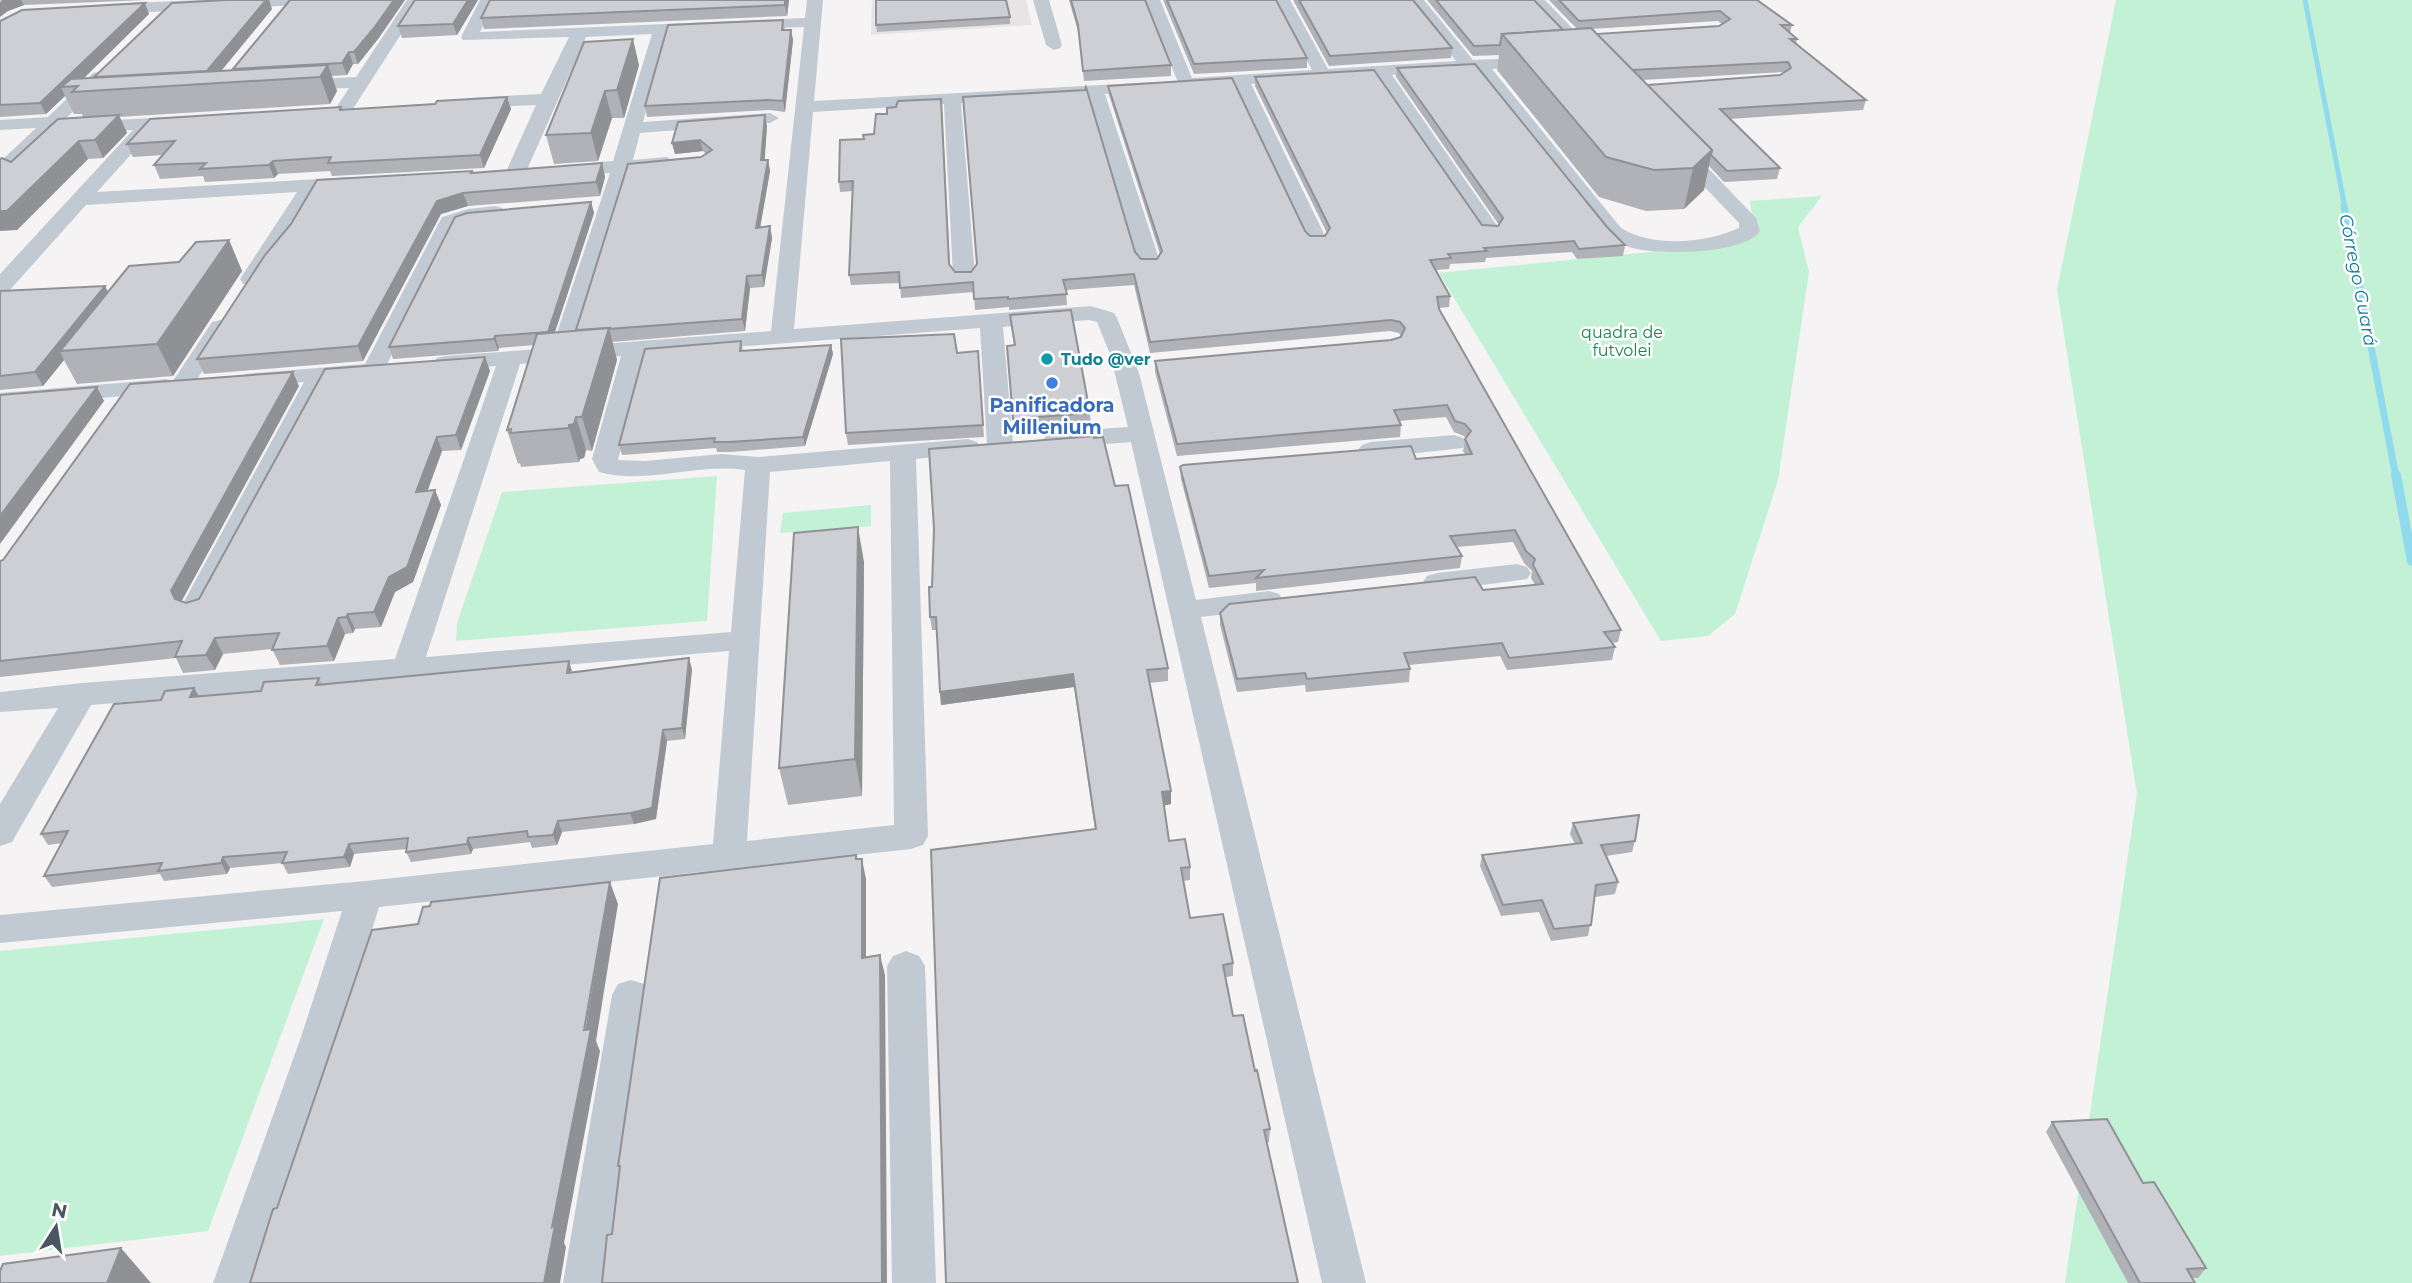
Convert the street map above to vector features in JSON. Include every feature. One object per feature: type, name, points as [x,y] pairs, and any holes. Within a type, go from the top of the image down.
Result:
[{"type":"street","points":[[91,10],[300,0]]},
{"type":"street","points":[[370,109],[336,111],[362,82],[415,0]]},
{"type":"street","points":[[488,0],[469,37],[661,30],[725,20],[813,22]]},
{"type":"street","points":[[782,338],[815,0]]},
{"type":"street","points":[[1041,0],[1054,45]]},
{"type":"street","points":[[1152,0],[1186,83]]},
{"type":"street","points":[[1282,0],[1322,74]]},
{"type":"street","points":[[1416,0],[1614,232],[1624,240],[1652,246],[1674,245],[1731,238],[1750,231],[1749,222],[1667,136]]},
{"type":"street","points":[[1536,0],[1603,71]]},
{"type":"street","points":[[275,20],[291,1]]},
{"type":"street","points":[[153,24],[172,5]]},
{"type":"street","points":[[562,354],[621,167],[647,56],[661,30]]},
{"type":"street","points":[[579,34],[509,174],[689,161]]},
{"type":"street","points":[[1572,38],[1598,36]]},
{"type":"street","points":[[804,107],[1590,57]]},
{"type":"street","points":[[566,61],[591,59]]},
{"type":"street","points":[[0,173],[116,61]]},
{"type":"street","points":[[1380,71],[1490,230]]},
{"type":"street","points":[[1240,79],[1317,240]]},
{"type":"street","points":[[284,86],[362,82]]},
{"type":"street","points":[[1095,89],[1149,262]]},
{"type":"street","points":[[79,98],[104,96]]},
{"type":"street","points":[[952,98],[964,275]]},
{"type":"street","points":[[452,104],[547,99]]},
{"type":"street","points":[[632,128],[770,118]]},
{"type":"street","points":[[0,125],[48,126],[204,120]]},
{"type":"street","points":[[0,287],[149,123]]},
{"type":"street","points":[[81,199],[366,183]]},
{"type":"street","points":[[243,291],[312,186]]},
{"type":"street","points":[[585,205],[610,202]]},
{"type":"street","points":[[374,369],[449,221],[468,215],[520,210]]},
{"type":"street","points":[[0,298],[27,296]]},
{"type":"street","points":[[182,385],[228,314]]},
{"type":"street","points":[[428,365],[991,321],[1099,314],[1106,318],[1112,330],[1141,364],[1140,434],[1165,468],[1185,610],[1344,1283]]},
{"type":"street","points":[[991,321],[1021,443]]},
{"type":"street","points":[[635,348],[605,459],[608,467],[636,469],[736,462],[758,465],[1140,434]]},
{"type":"street","points":[[408,666],[510,358]]},
{"type":"street","points":[[0,400],[401,367]]},
{"type":"street","points":[[195,607],[321,373]]},
{"type":"street","points":[[52,395],[69,374]]},
{"type":"street","points":[[113,411],[129,389]]},
{"type":"street","points":[[1344,452],[1454,443]]},
{"type":"street","points":[[0,929],[365,895],[911,836],[903,452]]},
{"type":"street","points":[[729,857],[758,465]]},
{"type":"street","points":[[1406,585],[1517,573]]},
{"type":"street","points":[[1185,610],[1295,598]]},
{"type":"street","points":[[0,702],[82,693],[744,640]]},
{"type":"street","points":[[0,833],[82,693]]},
{"type":"street","points":[[235,1283],[320,1037],[365,895]]},
{"type":"street","points":[[906,966],[914,1283]]},
{"type":"street","points":[[585,1283],[631,995]]},
{"type":"shaded area","points":[[872,0],[1026,0],[1032,25],[871,35]]},
{"type":"green space","points":[[2116,0],[2412,0],[2412,1283],[2065,1283],[2137,794],[2057,290]]},
{"type":"green space","name":"quadra de futvolei","points":[[1822,196],[1798,227],[1809,272],[1778,480],[1735,614],[1708,636],[1661,641],[1439,273],[1691,248],[1760,232],[1752,216],[1750,201]]},
{"type":"green space","points":[[717,476],[707,621],[456,641],[457,623],[502,492]]},
{"type":"green space","points":[[871,505],[871,526],[780,533],[783,513]]},
{"type":"green space","points":[[324,919],[208,1231],[0,1256],[0,951]]},
{"type":"building","points":[[266,0],[207,71],[94,77],[172,3]]},
{"type":"building","points":[[290,0],[394,0],[374,28],[354,52],[349,52],[342,63],[233,69]]},
{"type":"building","points":[[415,0],[468,0],[453,24],[398,26]]},
{"type":"building","points":[[490,0],[785,0],[785,5],[481,18]]},
{"type":"building","points":[[876,0],[1006,0],[1010,17],[876,25]]},
{"type":"building","points":[[1071,0],[1145,0],[1171,65],[1083,71],[1078,25]]},
{"type":"building","points":[[1167,0],[1276,0],[1307,58],[1194,64]]},
{"type":"building","points":[[1299,0],[1413,0],[1452,48],[1330,56]]},
{"type":"building","points":[[1436,0],[1534,0],[1563,30],[1502,34],[1500,45],[1474,46]]},
{"type":"building","points":[[1559,0],[1757,0],[1792,25],[1781,25],[1797,39],[1790,39],[1866,100],[1720,109],[1780,168],[1727,171],[1711,155],[1712,150],[1647,85],[1780,75],[1791,68],[1788,62],[1632,70],[1596,34],[1719,26],[1730,19],[1720,11],[1579,21]]},
{"type":"building","points":[[145,3],[40,103],[0,105],[0,21],[22,10]]},
{"type":"building","points":[[783,20],[782,30],[791,30],[783,101],[645,106],[668,25]]},
{"type":"building","points":[[1591,28],[1712,150],[1693,168],[1654,170],[1606,157],[1502,34]]},
{"type":"building","points":[[633,39],[617,90],[605,91],[591,133],[546,135],[584,42]]},
{"type":"building","points":[[1475,64],[1607,227],[1625,245],[1579,249],[1574,241],[1484,248],[1487,251],[1448,254],[1451,258],[1430,260],[1450,296],[1437,297],[1439,309],[1621,630],[1604,632],[1615,647],[1509,658],[1502,643],[1404,653],[1410,669],[1307,679],[1305,673],[1237,679],[1220,613],[1229,604],[1475,577],[1483,590],[1543,584],[1533,565],[1535,559],[1526,551],[1515,530],[1450,536],[1462,556],[1256,578],[1264,570],[1209,576],[1180,467],[1183,465],[1411,446],[1416,459],[1472,454],[1465,439],[1471,431],[1465,424],[1455,421],[1447,405],[1394,410],[1401,425],[1177,444],[1155,361],[1391,340],[1401,337],[1405,328],[1400,322],[1391,320],[1150,342],[1134,274],[1063,280],[1067,294],[1008,299],[974,299],[973,282],[900,288],[899,272],[849,275],[853,181],[839,182],[840,140],[864,139],[863,135],[874,134],[876,114],[887,114],[887,108],[896,107],[898,101],[941,99],[949,264],[955,272],[971,272],[977,264],[963,97],[1085,90],[1086,87],[1135,252],[1141,259],[1157,259],[1162,251],[1108,86],[1232,78],[1305,231],[1310,236],[1325,236],[1330,228],[1255,77],[1374,70],[1482,225],[1498,226],[1503,218],[1397,68]]},
{"type":"building","points":[[328,65],[320,77],[72,92],[78,86],[61,87],[71,79]]},
{"type":"building","points":[[507,97],[480,155],[328,163],[331,157],[273,161],[269,165],[200,169],[206,163],[154,165],[175,141],[127,144],[150,119],[341,107],[340,110]]},
{"type":"building","points":[[119,115],[95,140],[79,141],[7,211],[0,211],[0,159],[11,162],[58,119]]},
{"type":"building","points":[[765,115],[761,160],[768,160],[756,228],[770,226],[762,275],[747,276],[742,319],[576,330],[628,164],[701,157],[712,150],[700,140],[672,143],[678,122]]},
{"type":"building","points":[[602,163],[596,182],[463,193],[437,201],[358,346],[197,359],[265,255],[291,224],[317,180],[472,171],[471,173]]},
{"type":"building","points":[[591,202],[548,332],[389,347],[455,217],[467,213]]},
{"type":"building","points":[[229,240],[157,344],[60,351],[129,266],[179,262],[196,242]]},
{"type":"building","points":[[105,286],[35,372],[0,376],[0,291]]},
{"type":"building","points":[[1071,310],[1090,413],[1013,419],[1007,346],[1015,345],[1010,315]]},
{"type":"building","points":[[609,328],[582,417],[576,417],[569,428],[510,433],[511,429],[507,430],[537,334]]},
{"type":"building","points":[[954,334],[957,353],[978,351],[983,425],[846,433],[841,339]]},
{"type":"building","points":[[741,341],[740,351],[831,345],[803,437],[729,442],[714,442],[715,438],[619,445],[645,349]]},
{"type":"building","points":[[485,357],[456,435],[437,437],[416,492],[435,490],[407,567],[389,577],[374,612],[348,614],[338,618],[327,646],[272,650],[279,633],[215,638],[206,655],[175,657],[182,641],[0,661],[0,561],[130,384],[293,372],[171,591],[175,599],[186,603],[199,599],[325,369]]},
{"type":"building","points":[[97,387],[0,516],[0,395]]},
{"type":"building","points":[[1103,437],[1115,486],[1128,485],[1168,668],[1147,670],[1171,791],[1162,792],[1169,841],[1185,839],[1190,867],[1181,868],[1190,918],[1223,914],[1233,963],[1223,965],[1233,1016],[1243,1015],[1255,1071],[1257,1070],[1270,1129],[1264,1130],[1298,1283],[946,1283],[931,850],[1096,829],[1073,674],[940,692],[936,617],[930,617],[929,587],[932,587],[934,529],[929,449]]},
{"type":"building","points":[[858,527],[855,759],[779,768],[794,533]]},
{"type":"building","points":[[689,658],[682,728],[663,730],[652,808],[558,821],[553,835],[528,837],[527,831],[468,838],[467,844],[406,852],[408,838],[349,844],[344,857],[282,863],[287,852],[223,857],[221,863],[158,871],[162,863],[44,876],[68,831],[41,834],[114,704],[161,700],[165,691],[194,688],[190,697],[261,691],[264,682],[319,678],[316,685],[569,661],[567,673]]},
{"type":"building","points":[[1639,815],[1635,841],[1601,845],[1618,882],[1596,885],[1591,925],[1554,929],[1542,900],[1503,905],[1482,855],[1582,843],[1573,823]]},
{"type":"building","points":[[856,855],[856,859],[862,859],[862,958],[880,955],[882,1283],[602,1283],[607,1235],[612,1234],[618,1166],[660,878]]},
{"type":"building","points":[[610,882],[584,1030],[591,1029],[552,1227],[555,1225],[544,1283],[250,1283],[273,1209],[277,1208],[372,930],[418,924],[423,907],[430,906],[431,902]]},
{"type":"building","points":[[2107,1119],[2143,1183],[2154,1182],[2206,1268],[2187,1269],[2195,1283],[2140,1283],[2052,1122]]},
{"type":"building","points":[[121,1248],[107,1283],[0,1283],[3,1264]]},
{"type":"waterway","name":"Córrego Guará","points":[[2305,0],[2345,208]]},
{"type":"waterway","name":"Córrego Guará","points":[[2344,206],[2396,477]]},
{"type":"waterway","name":"Córrego Guará","points":[[2396,475],[2412,561]]},
{"type":"place","name":"Tudo @ver","points":[[1047,359]]},
{"type":"place","name":"Panificadora Millenium","points":[[1052,383]]}]
